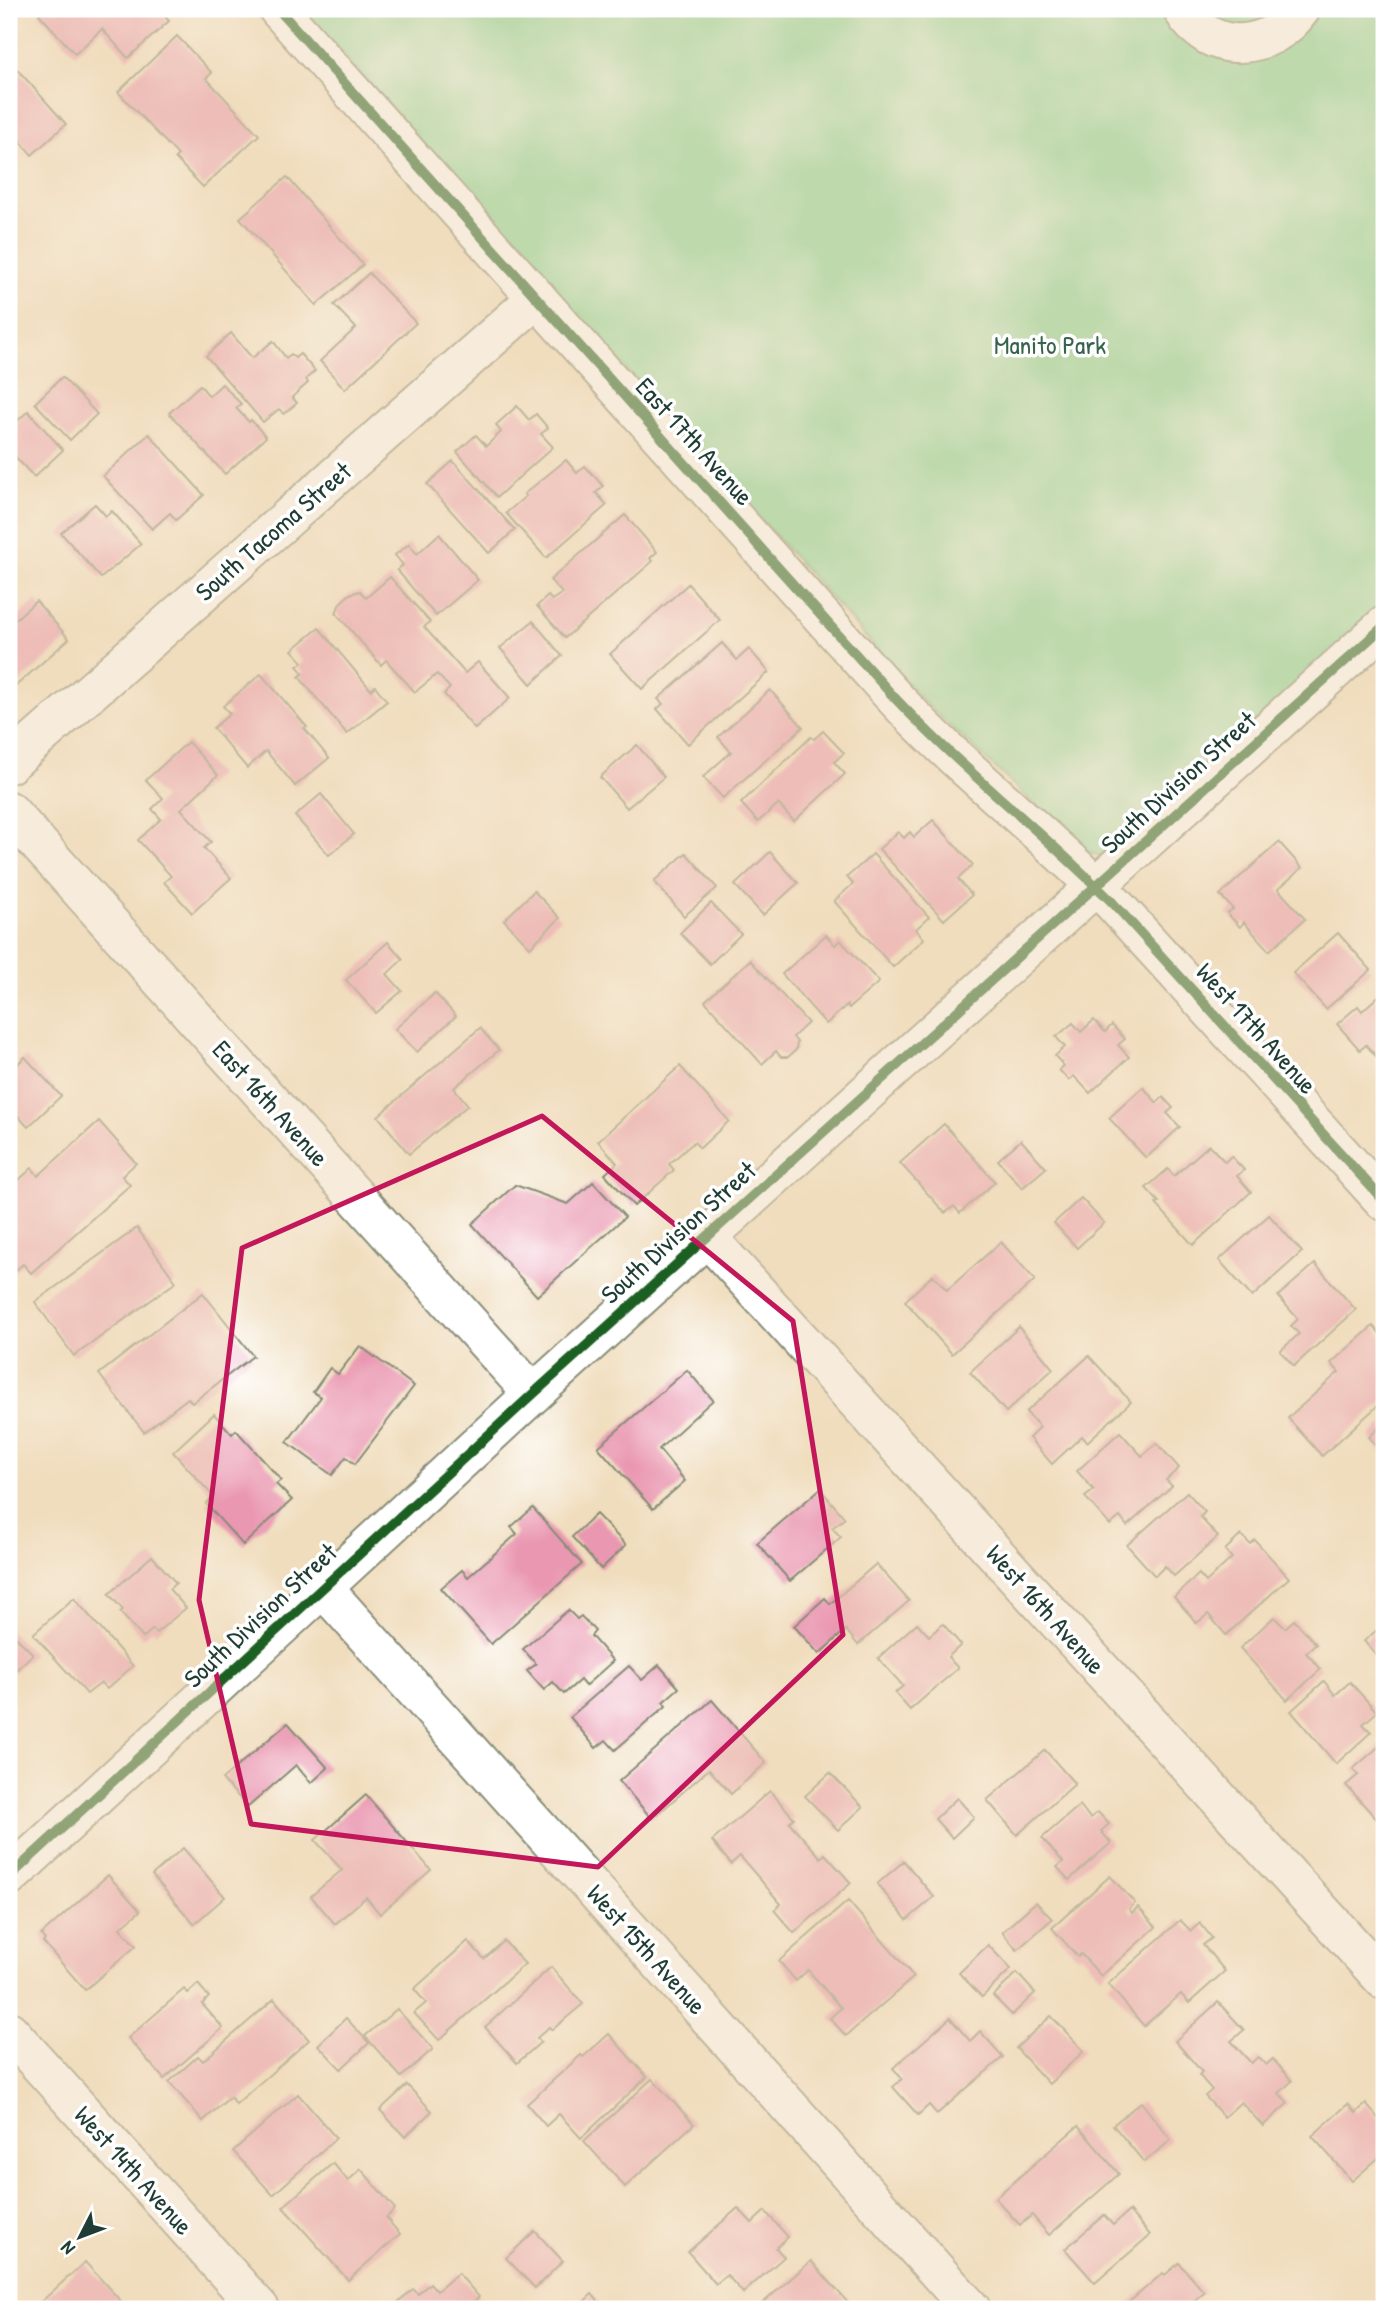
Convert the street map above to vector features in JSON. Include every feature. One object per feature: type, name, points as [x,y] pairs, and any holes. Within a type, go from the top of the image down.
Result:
[{"type":"street","name":"East 17th Avenue","points":[[278,9],[916,721],[1096,886]]},
{"type":"street","points":[[1182,9],[1187,18],[1202,31],[1220,40],[1241,43],[1260,41],[1278,33],[1293,21],[1301,9]]},
{"type":"street","name":"South Tacoma Street","points":[[9,764],[537,298]]},
{"type":"street","name":"South Division Street","points":[[9,1877],[533,1394],[1384,626]]},
{"type":"street","name":"East 16th Avenue","points":[[9,811],[533,1394]]},
{"type":"street","name":"West 17th Avenue","points":[[1096,886],[1384,1201]]},
{"type":"street","name":"West 16th Avenue","points":[[707,1237],[1384,1980]]},
{"type":"street","name":"West 15th Avenue","points":[[323,1588],[971,2309]]},
{"type":"street","name":"West 14th Avenue","points":[[9,2031],[260,2309]]},
{"type":"highlighted area","points":[[542,1116],[793,1321],[843,1635],[598,1867],[251,1824],[199,1600],[242,1248]]},
{"type":"green space","name":"Manito Park","points":[[302,9],[1384,9],[1384,608],[1107,854],[1100,856],[1084,850],[924,702]]},
{"type":"building","points":[[45,9],[158,9],[169,21],[128,58],[102,29],[75,54],[39,14]]},
{"type":"building","points":[[177,36],[212,73],[206,78],[259,135],[203,187],[175,158],[178,155],[118,92]]},
{"type":"building","points":[[9,60],[66,124],[32,155],[9,128]]},
{"type":"building","points":[[287,177],[363,265],[316,305],[240,218]]},
{"type":"building","points":[[369,273],[416,323],[345,389],[320,361],[356,328],[334,305]]},
{"type":"building","points":[[231,333],[252,358],[273,341],[286,358],[291,354],[295,358],[300,354],[315,371],[306,379],[308,383],[292,397],[297,403],[284,414],[279,409],[263,422],[206,356]]},
{"type":"building","points":[[62,377],[97,414],[70,440],[35,403]]},
{"type":"building","points":[[222,384],[241,404],[236,408],[266,437],[225,474],[169,413],[200,385],[209,396]]},
{"type":"building","points":[[517,406],[529,420],[536,414],[548,428],[541,434],[553,447],[497,497],[457,452],[476,435],[486,446],[501,432],[496,425]]},
{"type":"building","points":[[28,411],[63,450],[34,477],[9,450],[9,429]]},
{"type":"building","points":[[149,434],[204,495],[176,520],[170,513],[152,529],[103,476]]},
{"type":"building","points":[[566,460],[577,473],[585,466],[603,486],[596,493],[607,505],[546,558],[506,513],[526,496],[524,494]]},
{"type":"building","points":[[453,461],[515,530],[489,553],[427,484]]},
{"type":"building","points":[[95,504],[106,516],[112,511],[141,544],[101,578],[61,533]]},
{"type":"building","points":[[625,515],[657,552],[650,558],[653,561],[565,638],[537,606],[548,596],[552,600],[562,593],[550,580]]},
{"type":"building","points":[[439,534],[478,580],[436,616],[397,570],[403,565],[395,555],[409,544],[417,554]]},
{"type":"building","points":[[390,577],[430,622],[424,627],[465,673],[478,662],[510,698],[475,729],[444,694],[450,688],[437,674],[415,692],[386,660],[381,665],[336,613],[340,603],[350,594],[360,591],[366,598]]},
{"type":"building","points":[[688,584],[720,620],[642,689],[610,654]]},
{"type":"building","points":[[36,601],[69,639],[10,691],[9,625]]},
{"type":"building","points":[[533,621],[562,656],[531,684],[500,648]]},
{"type":"building","points":[[319,628],[371,690],[375,686],[387,701],[347,734],[299,677],[303,673],[297,666],[303,662],[292,650]]},
{"type":"building","points":[[722,643],[737,660],[749,649],[769,672],[688,744],[657,709],[663,704],[658,699]]},
{"type":"building","points":[[261,674],[307,727],[304,728],[329,758],[295,786],[266,751],[247,768],[213,728],[230,714],[223,706]]},
{"type":"building","points":[[770,690],[803,727],[723,798],[703,777],[731,752],[718,737]]},
{"type":"building","points":[[823,731],[844,753],[834,762],[845,774],[794,821],[778,804],[758,822],[741,803],[811,737],[814,739]]},
{"type":"building","points":[[188,742],[218,775],[181,809],[211,842],[204,848],[231,878],[192,913],[164,882],[171,876],[138,840],[161,819],[152,809],[163,798],[146,780]]},
{"type":"building","points":[[637,745],[664,777],[627,808],[600,777]]},
{"type":"building","points":[[321,794],[354,834],[329,855],[295,816]]},
{"type":"building","points":[[933,820],[973,865],[958,879],[972,895],[944,920],[879,849],[898,832],[904,838],[910,832],[914,837]]},
{"type":"building","points":[[1279,842],[1302,868],[1278,889],[1305,919],[1269,951],[1244,922],[1240,927],[1227,913],[1233,909],[1220,895]]},
{"type":"building","points":[[770,852],[798,883],[763,915],[735,885]]},
{"type":"building","points":[[686,853],[717,888],[684,916],[654,881]]},
{"type":"building","points":[[873,854],[929,917],[916,929],[924,939],[893,967],[834,901],[853,884],[847,877]]},
{"type":"building","points":[[534,891],[560,918],[530,947],[504,920]]},
{"type":"building","points":[[711,903],[741,934],[710,964],[680,933]]},
{"type":"building","points":[[1338,933],[1371,970],[1326,1009],[1293,973]]},
{"type":"building","points":[[826,935],[835,945],[840,940],[879,982],[826,1024],[782,974]]},
{"type":"building","points":[[388,942],[403,959],[387,974],[402,991],[376,1013],[346,980]]},
{"type":"building","points":[[750,960],[808,1023],[793,1037],[797,1042],[796,1050],[788,1057],[781,1057],[776,1051],[762,1064],[705,1001]]},
{"type":"building","points":[[1384,991],[1384,1065],[1366,1045],[1360,1050],[1337,1024],[1358,1006],[1362,1011]]},
{"type":"building","points":[[435,993],[456,1016],[417,1052],[395,1029]]},
{"type":"building","points":[[1094,1020],[1105,1032],[1112,1025],[1125,1039],[1118,1045],[1129,1057],[1090,1093],[1074,1076],[1069,1080],[1059,1070],[1064,1066],[1055,1056],[1065,1047],[1056,1037],[1073,1023],[1081,1032]]},
{"type":"building","points":[[480,1028],[499,1050],[454,1088],[468,1105],[409,1154],[378,1116]]},
{"type":"building","points":[[25,1057],[61,1096],[28,1127],[9,1106],[9,1072]]},
{"type":"building","points":[[680,1066],[729,1121],[700,1148],[694,1142],[669,1164],[674,1170],[634,1206],[605,1174],[617,1163],[598,1141]]},
{"type":"building","points":[[1143,1087],[1157,1103],[1163,1097],[1173,1108],[1167,1113],[1180,1127],[1146,1158],[1109,1118]]},
{"type":"building","points":[[99,1121],[136,1163],[122,1176],[130,1185],[31,1273],[23,1264],[9,1276],[9,1189],[32,1168],[38,1176]]},
{"type":"building","points":[[944,1124],[995,1182],[960,1213],[954,1206],[945,1213],[900,1163]]},
{"type":"building","points":[[1021,1140],[1046,1168],[1022,1188],[998,1160]]},
{"type":"building","points":[[1209,1145],[1225,1162],[1231,1156],[1244,1170],[1237,1176],[1251,1192],[1193,1245],[1156,1204],[1159,1202],[1146,1188],[1168,1169],[1174,1176]]},
{"type":"building","points":[[593,1182],[625,1217],[537,1296],[472,1224],[515,1185],[568,1204]]},
{"type":"building","points":[[1081,1198],[1104,1223],[1077,1248],[1054,1223]]},
{"type":"building","points":[[1269,1215],[1302,1252],[1252,1297],[1219,1260]]},
{"type":"building","points":[[137,1228],[176,1282],[74,1356],[35,1302]]},
{"type":"building","points":[[1001,1242],[1035,1280],[952,1354],[905,1301],[933,1275],[947,1290]]},
{"type":"building","points":[[1315,1264],[1356,1310],[1294,1366],[1280,1351],[1299,1334],[1291,1326],[1298,1319],[1278,1296]]},
{"type":"building","points":[[203,1293],[253,1356],[192,1403],[188,1398],[144,1432],[99,1374]]},
{"type":"building","points":[[1373,1326],[1384,1338],[1384,1400],[1322,1456],[1288,1418],[1339,1372],[1331,1363]]},
{"type":"building","points":[[1019,1327],[1053,1369],[1006,1412],[970,1372]]},
{"type":"building","points":[[360,1346],[414,1386],[355,1464],[346,1457],[332,1475],[287,1442],[321,1397],[313,1392],[330,1368],[338,1374]]},
{"type":"building","points":[[1089,1356],[1131,1402],[1087,1442],[1082,1436],[1052,1464],[1029,1438],[1040,1427],[1026,1412]]},
{"type":"building","points":[[687,1370],[713,1400],[659,1449],[685,1481],[653,1509],[598,1447]]},
{"type":"building","points":[[214,1414],[232,1434],[236,1430],[281,1480],[276,1484],[292,1500],[243,1545],[206,1504],[213,1496],[173,1452]]},
{"type":"building","points":[[1384,1423],[1384,1454],[1369,1437]]},
{"type":"building","points":[[1120,1432],[1142,1456],[1157,1443],[1179,1468],[1166,1480],[1172,1486],[1127,1526],[1120,1517],[1110,1525],[1085,1497],[1094,1490],[1077,1471]]},
{"type":"building","points":[[820,1489],[845,1518],[832,1528],[841,1537],[790,1581],[757,1543]]},
{"type":"building","points":[[1187,1492],[1205,1512],[1200,1517],[1218,1537],[1174,1576],[1165,1566],[1155,1576],[1127,1545]]},
{"type":"building","points":[[533,1508],[582,1564],[491,1644],[441,1588],[462,1570],[468,1577],[517,1534],[511,1527]]},
{"type":"building","points":[[596,1514],[626,1545],[601,1569],[572,1537]]},
{"type":"building","points":[[1241,1535],[1250,1544],[1255,1540],[1289,1578],[1226,1635],[1208,1614],[1197,1623],[1174,1597],[1199,1574],[1206,1582],[1232,1558],[1225,1550]]},
{"type":"building","points":[[152,1556],[176,1583],[169,1589],[186,1608],[156,1633],[153,1629],[143,1638],[120,1612],[123,1610],[109,1594]]},
{"type":"building","points":[[876,1564],[909,1601],[858,1645],[846,1630],[819,1654],[794,1626],[825,1598],[830,1604]]},
{"type":"building","points":[[74,1598],[133,1666],[107,1689],[101,1683],[87,1694],[33,1634]]},
{"type":"building","points":[[568,1610],[577,1619],[581,1616],[595,1631],[591,1636],[613,1661],[585,1686],[580,1680],[564,1694],[553,1682],[544,1690],[527,1671],[536,1664],[523,1649]]},
{"type":"building","points":[[1274,1617],[1285,1628],[1294,1620],[1316,1644],[1306,1653],[1321,1669],[1287,1700],[1240,1648]]},
{"type":"building","points":[[917,1623],[929,1636],[943,1624],[961,1645],[948,1657],[958,1668],[910,1710],[895,1693],[903,1686],[878,1658]]},
{"type":"building","points":[[1384,1624],[1384,1664],[1364,1641]]},
{"type":"building","points":[[9,1630],[33,1654],[13,1673],[9,1669]]},
{"type":"building","points":[[659,1665],[679,1688],[663,1702],[666,1706],[615,1750],[606,1740],[596,1748],[570,1717],[629,1666],[642,1680]]},
{"type":"building","points":[[1324,1681],[1335,1695],[1350,1682],[1377,1712],[1363,1724],[1371,1732],[1336,1764],[1291,1711]]},
{"type":"building","points":[[712,1700],[766,1763],[731,1794],[709,1769],[652,1819],[619,1781]]},
{"type":"building","points":[[288,1723],[328,1768],[311,1783],[296,1765],[248,1807],[222,1779]]},
{"type":"building","points":[[1384,1742],[1382,1825],[1346,1785],[1358,1775],[1353,1769]]},
{"type":"building","points":[[1045,1750],[1075,1784],[1017,1835],[987,1800]]},
{"type":"building","points":[[830,1773],[863,1807],[838,1830],[805,1796]]},
{"type":"building","points":[[770,1791],[794,1818],[789,1822],[821,1858],[825,1854],[851,1883],[794,1933],[774,1910],[781,1904],[740,1856],[731,1864],[712,1841]]},
{"type":"building","points":[[366,1795],[431,1870],[380,1914],[366,1897],[335,1924],[311,1896],[342,1870],[315,1840]]},
{"type":"building","points":[[957,1798],[974,1817],[952,1838],[935,1819]]},
{"type":"building","points":[[1080,1805],[1090,1818],[1098,1812],[1109,1824],[1101,1831],[1111,1843],[1069,1880],[1057,1867],[1063,1862],[1042,1838]]},
{"type":"building","points":[[183,1848],[225,1897],[194,1924],[152,1875]]},
{"type":"building","points":[[904,1861],[934,1897],[907,1920],[877,1884]]},
{"type":"building","points":[[108,1875],[140,1911],[120,1928],[136,1946],[85,1990],[43,1942],[45,1940],[41,1935]]},
{"type":"building","points":[[1110,1876],[1135,1903],[1129,1909],[1132,1913],[1138,1907],[1156,1927],[1101,1976],[1081,1954],[1078,1957],[1052,1928]]},
{"type":"building","points":[[848,1901],[914,1977],[846,2036],[830,2018],[841,2008],[808,1970],[796,1981],[779,1961]]},
{"type":"building","points":[[1036,1902],[1052,1919],[1017,1950],[1002,1932]]},
{"type":"building","points":[[1180,1920],[1191,1931],[1200,1923],[1212,1938],[1203,1945],[1225,1971],[1189,2003],[1181,1994],[1144,2026],[1108,1984]]},
{"type":"building","points":[[468,1941],[484,1959],[504,1941],[525,1964],[439,2040],[414,2013],[426,2003],[414,1989]]},
{"type":"building","points":[[988,1945],[1011,1969],[982,1997],[959,1973]]},
{"type":"building","points":[[551,1967],[583,2004],[552,2030],[549,2027],[537,2038],[541,2042],[517,2063],[485,2027]]},
{"type":"building","points":[[1017,1973],[1035,1993],[1012,2015],[993,1996]]},
{"type":"building","points":[[198,1984],[209,1997],[202,2004],[223,2028],[164,2079],[128,2038],[184,1989],[188,1993]]},
{"type":"building","points":[[274,1999],[309,2040],[236,2104],[230,2097],[203,2121],[169,2082],[198,2056],[203,2061]]},
{"type":"building","points":[[1218,2002],[1244,2030],[1231,2041],[1251,2063],[1258,2057],[1266,2065],[1273,2059],[1292,2081],[1279,2093],[1288,2103],[1263,2126],[1241,2102],[1224,2117],[1205,2096],[1212,2090],[1199,2075],[1202,2072],[1175,2041]]},
{"type":"building","points":[[397,2009],[433,2049],[401,2077],[365,2036]]},
{"type":"building","points":[[1051,2016],[1084,2051],[1049,2084],[1016,2048]]},
{"type":"building","points":[[346,2018],[369,2043],[341,2069],[318,2045]]},
{"type":"building","points":[[950,2018],[970,2041],[980,2031],[1003,2057],[937,2114],[929,2105],[918,2115],[893,2087],[902,2079],[893,2068]]},
{"type":"building","points":[[609,2034],[647,2077],[581,2138],[559,2114],[546,2126],[527,2104],[581,2055],[583,2057]]},
{"type":"building","points":[[652,2079],[694,2124],[625,2187],[584,2141]]},
{"type":"building","points":[[407,2085],[432,2111],[405,2137],[380,2110]]},
{"type":"building","points":[[298,2094],[336,2138],[273,2195],[233,2151]]},
{"type":"building","points":[[1141,2102],[1171,2140],[1144,2162],[1113,2125]]},
{"type":"building","points":[[1348,2104],[1356,2113],[1366,2104],[1384,2125],[1384,2153],[1352,2181],[1312,2136]]},
{"type":"building","points":[[1078,2126],[1119,2174],[1049,2235],[1032,2215],[1020,2225],[995,2198]]},
{"type":"building","points":[[333,2163],[348,2181],[361,2169],[395,2209],[386,2218],[400,2234],[348,2280],[283,2207]]},
{"type":"building","points":[[738,2208],[752,2223],[765,2211],[788,2237],[776,2248],[784,2257],[743,2293],[727,2275],[716,2284],[688,2252]]},
{"type":"building","points":[[1129,2211],[1150,2235],[1095,2283],[1065,2249],[1104,2215],[1113,2225]]},
{"type":"building","points":[[535,2231],[563,2261],[535,2288],[506,2258]]},
{"type":"building","points":[[811,2261],[851,2306],[847,2309],[756,2309]]},
{"type":"building","points":[[85,2262],[128,2309],[33,2309]]},
{"type":"building","points":[[1179,2263],[1204,2292],[1189,2305],[1193,2309],[1121,2309],[1163,2273],[1165,2275]]},
{"type":"building","points":[[458,2273],[479,2297],[470,2305],[474,2309],[390,2309],[413,2289],[418,2294],[430,2283],[437,2291]]},
{"type":"building","points":[[592,2294],[605,2309],[576,2309]]},
{"type":"cycle path","points":[[278,9],[893,696],[946,749],[1113,903],[1384,1201]]},
{"type":"cycle path","points":[[9,1877],[533,1394],[1384,626]]}]
